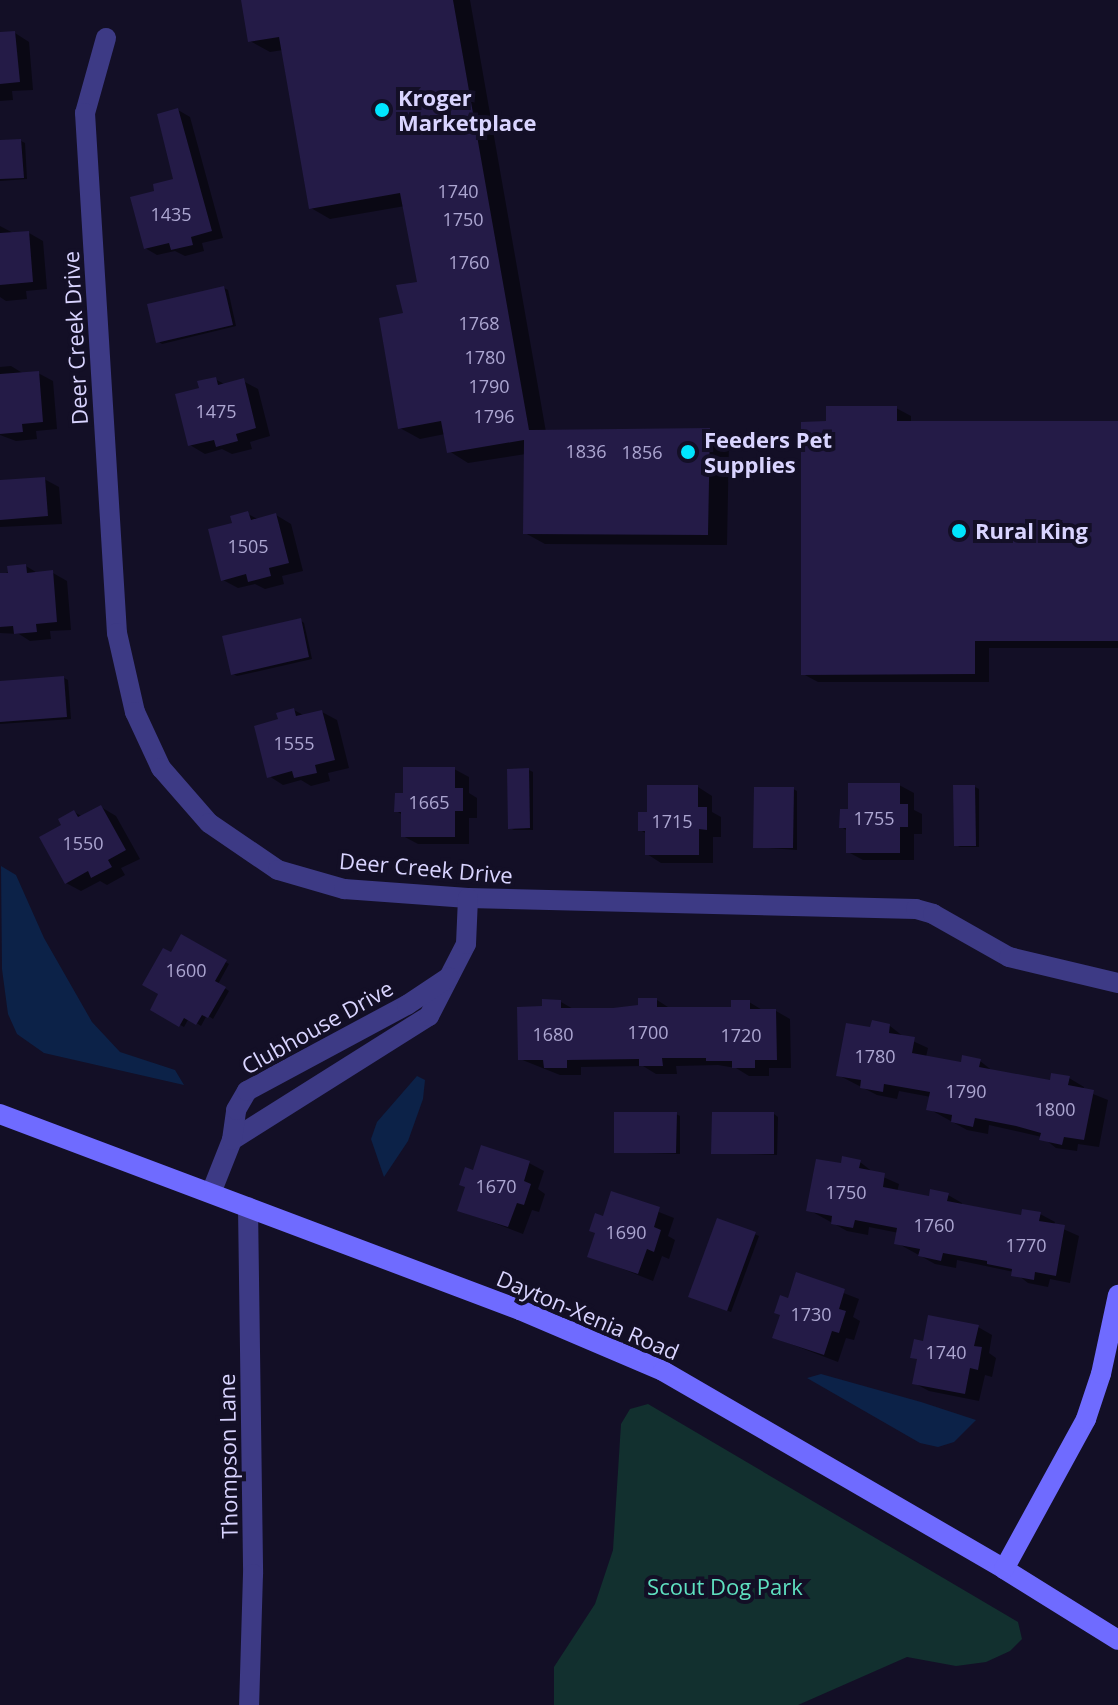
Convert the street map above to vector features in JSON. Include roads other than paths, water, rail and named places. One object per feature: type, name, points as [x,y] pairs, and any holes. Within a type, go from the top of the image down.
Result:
[{"type":"main road","name":"Dayton-Xenia Road","points":[[0,1114],[520,1310],[663,1371],[1004,1569],[1118,1640]]},
{"type":"main road","points":[[1004,1569],[1086,1419],[1101,1374],[1118,1295]]},
{"type":"street","name":"Deer Creek Drive","points":[[106,38],[85,113],[117,633],[135,712],[161,768],[209,823],[278,870],[344,889],[468,898],[916,909],[933,914],[1009,957],[1118,983]]},
{"type":"street","name":"Clubhouse Drive","points":[[232,1140],[429,1016],[453,975],[466,944],[468,898]]},
{"type":"street","name":"Clubhouse Drive","points":[[211,1193],[232,1140],[236,1110],[247,1091],[407,1005],[453,975]]},
{"type":"street","name":"Thompson Lane","points":[[248,1207],[253,1574],[249,1705]]},
{"type":"water","points":[[1,866],[16,875],[44,938],[92,1022],[120,1052],[175,1070],[184,1085],[44,1053],[17,1034],[8,1014],[2,969]]},
{"type":"water","points":[[417,1076],[425,1080],[423,1099],[408,1141],[384,1177],[371,1139],[377,1122]]},
{"type":"water","points":[[821,1374],[976,1420],[954,1442],[938,1447],[920,1443],[807,1378]]},
{"type":"place","name":"Kroger Marketplace","points":[[382,110]]},
{"type":"place","name":"Feeders Pet Supplies","points":[[688,452]]},
{"type":"place","name":"Rural King","points":[[959,531]]},
{"type":"park label","name":"Scout Dog Park","points":[[725,1587]]}]
